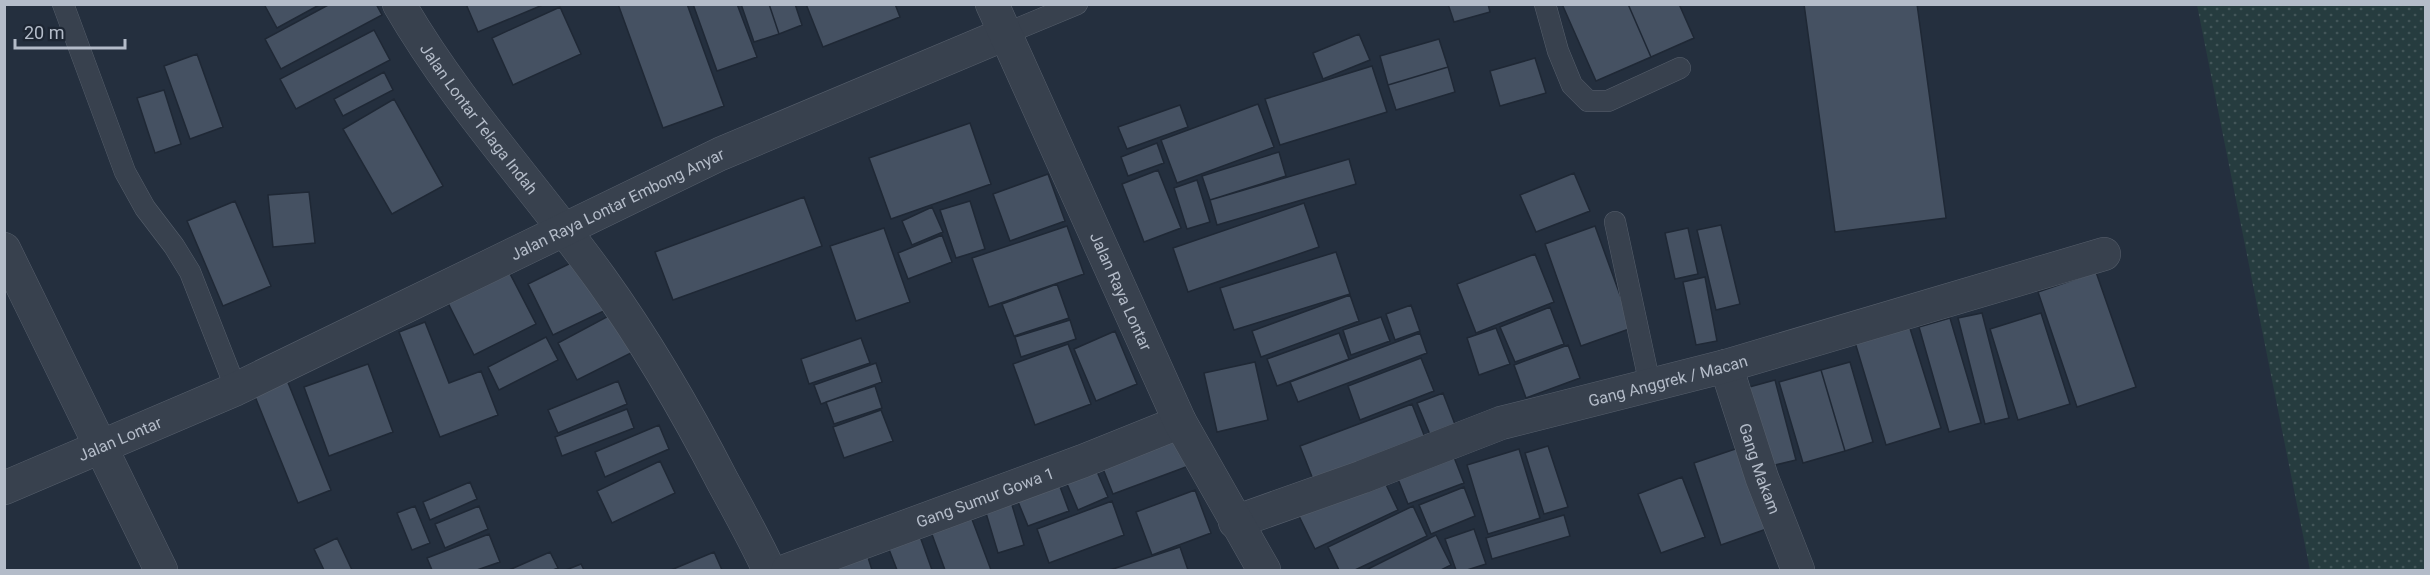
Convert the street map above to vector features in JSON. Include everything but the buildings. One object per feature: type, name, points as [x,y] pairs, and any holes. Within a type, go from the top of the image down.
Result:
[{"type":"street","name":"Jalan Lontar Telaga Indah","points":[[399,4],[417,35],[456,89],[563,228]]},
{"type":"street","name":"Jalan Raya Lontar Embong Anyar","points":[[236,389],[563,228],[999,19]]},
{"type":"street","name":"Jalan Raya Lontar","points":[[999,19],[1180,422],[1264,570]]},
{"type":"street","points":[[563,228],[652,354],[707,450],[769,570]]},
{"type":"street","points":[[4,249],[161,570]]},
{"type":"street","name":"Gang Anggrek / Macan","points":[[1235,522],[1362,477],[1501,423],[1726,366],[2104,254]]},
{"type":"street","name":"Gang Makam","points":[[1726,366],[1762,478],[1798,570]]},
{"type":"street","name":"Jalan Lontar","points":[[4,488],[236,389]]},
{"type":"street","name":"Gang Sumur Gowa 1","points":[[788,570],[1039,478],[1180,422]]},
{"type":"lane","points":[[63,4],[125,172],[145,207],[190,272],[236,389]]},
{"type":"lane","points":[[999,19],[1077,4]]},
{"type":"lane","points":[[1545,4],[1558,51],[1572,86],[1588,101],[1608,100],[1680,68]]},
{"type":"lane","points":[[1615,222],[1650,385]]},
{"type":"green space","points":[[2197,5],[2425,5],[2425,570],[2310,570]]}]
